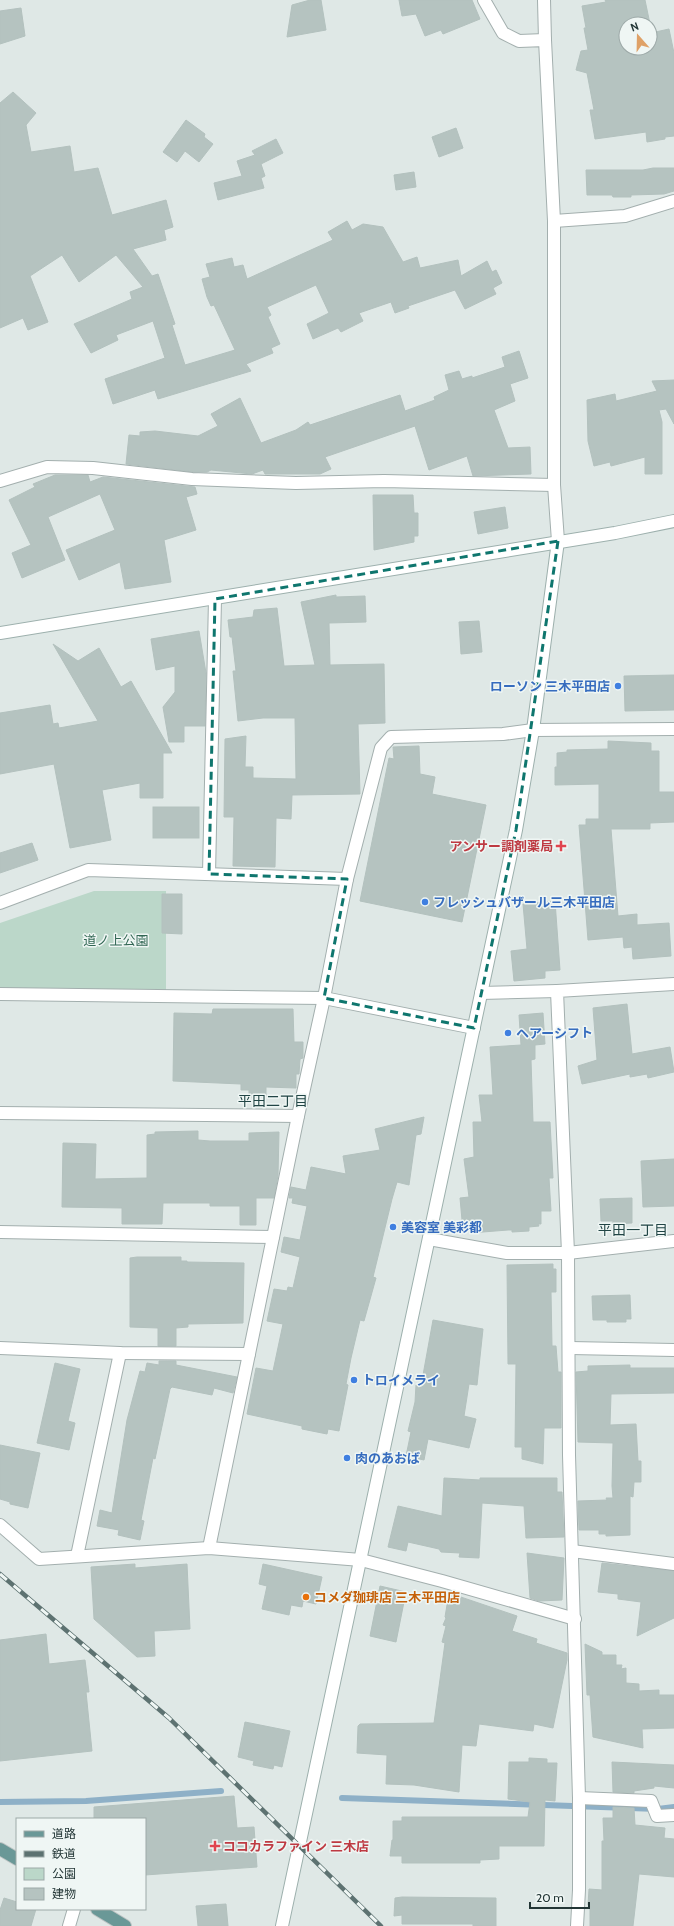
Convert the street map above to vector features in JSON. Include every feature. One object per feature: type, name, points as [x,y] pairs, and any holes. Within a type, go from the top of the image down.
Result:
[{"type":"main road","points":[[99,1910],[126,1926]]},
{"type":"street","points":[[484,0],[503,32],[519,41],[545,40]]},
{"type":"street","points":[[282,1926],[516,830],[533,730],[558,541],[554,485],[554,221],[544,0]]},
{"type":"street","points":[[554,221],[625,216],[674,201]]},
{"type":"street","points":[[0,481],[47,467],[93,468],[192,479],[296,483],[384,481],[554,485]]},
{"type":"street","points":[[0,633],[215,599],[558,541],[615,533],[674,521]]},
{"type":"street","points":[[209,874],[215,599]]},
{"type":"street","points":[[209,1548],[298,1116],[324,998],[347,878],[381,748],[391,737],[503,734],[533,730],[674,729]]},
{"type":"street","points":[[0,904],[88,870],[347,878]]},
{"type":"street","points":[[481,993],[557,991],[674,984]]},
{"type":"street","points":[[557,991],[568,1253],[570,1348],[569,1456],[575,1619],[579,1798],[579,1890],[577,1926]]},
{"type":"street","points":[[0,994],[324,998],[474,1028]]},
{"type":"street","points":[[0,1113],[298,1116]]},
{"type":"street","points":[[0,1232],[273,1237]]},
{"type":"street","points":[[429,1239],[507,1253],[568,1253],[674,1241]]},
{"type":"street","points":[[0,1348],[120,1353],[249,1354]]},
{"type":"street","points":[[570,1348],[674,1350]]},
{"type":"street","points":[[77,1556],[120,1353]]},
{"type":"street","points":[[0,1526],[39,1558],[209,1548],[360,1560],[442,1581],[575,1619]]},
{"type":"street","points":[[572,1551],[674,1564]]},
{"type":"street","points":[[579,1798],[651,1801],[657,1816],[674,1815]]},
{"type":"street","points":[[69,1926],[74,1910]]},
{"type":"highlighted area","points":[[558,541],[516,830],[474,1028],[324,998],[347,879],[209,874],[215,599]]},
{"type":"green space","name":"道ノ上公園","points":[[94,891],[166,891],[166,991],[0,990],[0,923]]},
{"type":"building","points":[[310,0],[321,0],[326,30],[287,37],[292,5]]},
{"type":"building","points":[[399,0],[472,0],[480,19],[443,34],[441,30],[425,36],[416,14],[402,16]]},
{"type":"building","points":[[605,0],[645,0],[648,16],[618,16],[618,56],[658,56],[658,31],[669,29],[674,53],[674,136],[647,142],[646,132],[595,139],[590,110],[594,110],[587,73],[576,70],[581,51],[588,50],[582,6],[606,2]]},
{"type":"building","points":[[21,8],[25,36],[0,44],[0,11]]},
{"type":"building","points":[[13,92],[36,113],[26,125],[31,152],[70,146],[74,172],[98,168],[112,215],[166,200],[173,227],[164,230],[166,240],[133,249],[152,276],[158,274],[175,324],[172,325],[185,365],[235,350],[214,305],[211,306],[207,297],[202,279],[210,277],[206,264],[232,258],[234,267],[243,265],[247,279],[333,240],[328,232],[347,221],[352,230],[363,224],[383,227],[403,262],[417,257],[420,268],[458,260],[461,276],[487,261],[492,272],[496,270],[502,283],[493,288],[496,294],[465,309],[455,290],[408,306],[409,308],[395,313],[391,302],[359,313],[363,321],[341,332],[338,328],[313,339],[307,324],[329,313],[316,285],[267,307],[271,315],[268,317],[280,344],[271,348],[273,353],[246,364],[251,371],[158,399],[155,390],[113,404],[105,379],[165,358],[153,321],[116,335],[118,340],[91,353],[74,324],[132,299],[130,292],[143,287],[116,255],[79,282],[62,255],[30,276],[48,322],[28,330],[23,318],[0,328],[0,103]]},
{"type":"building","points":[[186,120],[205,134],[204,137],[213,144],[199,162],[185,151],[177,162],[163,152]]},
{"type":"building","points":[[456,128],[463,148],[439,157],[432,137]]},
{"type":"building","points":[[276,139],[283,153],[261,164],[265,176],[261,178],[264,188],[218,200],[214,183],[242,176],[237,161],[255,155],[252,151]]},
{"type":"building","points":[[653,168],[674,168],[674,191],[664,194],[631,195],[631,197],[587,195],[586,170],[643,170]]},
{"type":"building","points":[[414,172],[416,187],[396,190],[394,175]]},
{"type":"building","points":[[519,351],[528,378],[510,384],[515,401],[494,410],[508,448],[530,447],[531,474],[473,476],[467,456],[429,470],[415,426],[325,457],[331,469],[320,474],[265,474],[263,470],[252,474],[211,470],[207,472],[193,472],[126,464],[129,435],[140,436],[140,432],[155,431],[198,436],[218,426],[211,414],[240,398],[261,443],[296,430],[308,422],[310,425],[400,395],[405,411],[435,400],[434,397],[449,390],[445,375],[459,371],[462,379],[472,376],[472,378],[505,367],[502,357]]},
{"type":"building","points":[[674,380],[674,424],[666,409],[659,410],[662,422],[662,474],[645,474],[645,457],[611,466],[610,462],[594,466],[588,441],[587,400],[615,394],[616,401],[657,391],[652,381]]},
{"type":"building","points":[[55,475],[88,475],[90,482],[103,477],[195,487],[197,494],[186,497],[196,530],[164,540],[171,582],[125,589],[120,562],[79,580],[66,550],[115,530],[100,494],[48,517],[65,560],[22,578],[12,553],[31,545],[9,500],[35,487],[33,484]]},
{"type":"building","points":[[373,495],[413,495],[414,513],[418,513],[418,536],[414,536],[414,542],[374,550]]},
{"type":"building","points":[[505,507],[508,528],[478,534],[474,512]]},
{"type":"building","points":[[336,595],[336,597],[365,596],[366,622],[329,623],[330,665],[384,664],[385,723],[358,724],[360,794],[292,795],[291,819],[276,818],[275,867],[233,866],[234,817],[224,817],[225,739],[246,736],[245,767],[253,767],[253,778],[296,779],[295,718],[263,718],[238,721],[233,671],[236,671],[232,637],[230,637],[228,620],[253,617],[254,610],[277,608],[284,666],[315,665],[301,602]]},
{"type":"building","points":[[479,621],[482,652],[461,654],[459,622]]},
{"type":"building","points":[[199,631],[206,673],[205,726],[184,726],[184,742],[169,742],[163,707],[175,692],[175,666],[156,670],[151,639]]},
{"type":"building","points":[[53,644],[78,661],[99,648],[121,687],[131,681],[172,753],[163,753],[163,798],[140,798],[140,783],[102,790],[111,840],[70,848],[54,764],[0,774],[0,713],[50,705],[53,724],[58,723],[59,728],[98,721]]},
{"type":"building","points":[[674,675],[674,710],[625,711],[624,676]]},
{"type":"building","points":[[608,741],[651,743],[651,751],[659,751],[659,792],[674,792],[674,822],[650,823],[650,829],[611,829],[618,916],[637,914],[637,925],[669,923],[671,956],[633,959],[632,947],[624,948],[623,937],[588,940],[579,825],[586,825],[586,819],[599,819],[599,784],[555,785],[555,767],[557,767],[557,753],[567,752],[567,750],[608,749]]},
{"type":"building","points":[[419,746],[420,774],[435,777],[432,794],[486,805],[462,922],[360,901],[389,758],[394,759],[393,747]]},
{"type":"building","points":[[153,807],[199,807],[199,838],[153,838]]},
{"type":"building","points":[[32,843],[38,860],[0,873],[0,853]]},
{"type":"building","points":[[162,894],[182,894],[182,934],[162,933]]},
{"type":"building","points":[[555,901],[560,970],[545,971],[545,978],[514,981],[511,951],[527,949],[523,904]]},
{"type":"building","points":[[627,1004],[632,1054],[670,1047],[674,1072],[648,1078],[647,1074],[630,1077],[630,1074],[582,1084],[578,1066],[597,1060],[593,1008]]},
{"type":"building","points":[[213,1009],[293,1009],[294,1042],[303,1042],[303,1058],[300,1059],[299,1074],[296,1074],[296,1088],[266,1087],[266,1097],[249,1097],[249,1090],[241,1090],[241,1084],[173,1081],[174,1013],[212,1014]]},
{"type":"building","points":[[543,1013],[545,1044],[535,1045],[535,1059],[531,1060],[533,1122],[550,1122],[553,1178],[549,1178],[551,1211],[541,1211],[541,1224],[538,1224],[539,1226],[529,1227],[529,1231],[512,1232],[512,1230],[508,1230],[470,1233],[470,1231],[463,1231],[460,1198],[469,1197],[464,1159],[474,1157],[473,1122],[482,1122],[479,1095],[493,1095],[490,1047],[521,1045],[519,1015]]},
{"type":"building","points":[[424,1117],[421,1134],[416,1135],[409,1185],[397,1182],[392,1199],[373,1277],[376,1278],[364,1321],[360,1320],[351,1358],[346,1384],[348,1385],[339,1431],[328,1429],[327,1434],[302,1429],[302,1426],[247,1414],[256,1368],[273,1371],[283,1324],[267,1321],[274,1289],[287,1291],[288,1287],[293,1288],[300,1257],[281,1252],[284,1237],[300,1240],[307,1206],[292,1203],[293,1198],[289,1198],[291,1187],[306,1190],[311,1167],[346,1174],[343,1156],[380,1150],[375,1129]]},
{"type":"building","points":[[198,1131],[198,1140],[210,1141],[249,1141],[249,1133],[279,1132],[278,1175],[274,1198],[256,1198],[256,1225],[240,1225],[240,1206],[210,1206],[210,1203],[163,1203],[162,1224],[122,1224],[122,1208],[62,1207],[63,1143],[96,1144],[95,1179],[147,1178],[147,1135],[155,1134],[155,1132]]},
{"type":"building","points":[[674,1159],[674,1206],[643,1207],[641,1161]]},
{"type":"building","points":[[632,1198],[632,1223],[613,1224],[613,1221],[601,1221],[600,1199]]},
{"type":"building","points":[[181,1257],[181,1261],[187,1262],[244,1263],[243,1323],[188,1324],[188,1327],[176,1328],[176,1346],[158,1346],[158,1328],[130,1327],[130,1258]]},
{"type":"building","points":[[553,1264],[553,1269],[556,1269],[556,1292],[551,1292],[552,1346],[556,1346],[558,1372],[561,1372],[561,1428],[544,1428],[543,1464],[522,1459],[522,1447],[515,1447],[516,1364],[508,1364],[507,1265]]},
{"type":"building","points":[[630,1295],[631,1319],[626,1319],[626,1322],[593,1320],[592,1296]]},
{"type":"building","points":[[433,1320],[483,1329],[477,1385],[469,1384],[464,1416],[476,1419],[469,1448],[428,1439],[424,1460],[406,1456],[411,1432],[408,1431],[415,1402],[416,1385],[421,1386]]},
{"type":"building","points":[[159,1361],[176,1361],[176,1365],[237,1377],[233,1393],[214,1388],[212,1395],[172,1387],[170,1389],[155,1459],[153,1458],[141,1520],[144,1521],[140,1540],[118,1535],[119,1530],[97,1526],[100,1510],[112,1513],[127,1420],[140,1371],[145,1372],[147,1363],[159,1365]]},
{"type":"building","points":[[55,1363],[80,1369],[68,1421],[75,1423],[69,1450],[37,1443]]},
{"type":"building","points":[[630,1365],[630,1368],[674,1368],[674,1393],[611,1394],[610,1425],[636,1424],[638,1461],[641,1461],[641,1482],[634,1482],[633,1497],[630,1496],[630,1535],[606,1536],[606,1534],[599,1534],[599,1530],[579,1530],[578,1501],[607,1500],[606,1498],[613,1498],[613,1443],[578,1442],[576,1372],[588,1371],[588,1366]]},
{"type":"building","points":[[0,1445],[40,1453],[28,1508],[10,1504],[10,1502],[0,1499]]},
{"type":"building","points":[[444,1478],[480,1480],[480,1478],[557,1478],[557,1492],[562,1492],[564,1537],[526,1538],[524,1506],[482,1503],[479,1558],[459,1557],[460,1553],[441,1552],[439,1549],[408,1542],[406,1551],[388,1547],[398,1506],[442,1516]]},
{"type":"building","points":[[527,1553],[564,1558],[562,1600],[539,1601],[530,1598]]},
{"type":"building","points":[[602,1563],[674,1571],[674,1618],[637,1636],[641,1602],[618,1599],[618,1594],[598,1592]]},
{"type":"building","points":[[135,1564],[135,1568],[187,1564],[190,1629],[154,1631],[155,1656],[137,1657],[94,1619],[91,1567]]},
{"type":"building","points":[[263,1564],[322,1577],[316,1604],[303,1601],[302,1607],[291,1605],[289,1615],[262,1609],[267,1586],[259,1584]]},
{"type":"building","points":[[380,1586],[406,1592],[396,1642],[370,1636]]},
{"type":"building","points":[[449,1593],[517,1616],[512,1631],[537,1639],[536,1643],[567,1653],[567,1660],[553,1728],[534,1724],[533,1731],[479,1724],[476,1746],[462,1745],[459,1792],[414,1785],[386,1784],[387,1755],[357,1753],[358,1726],[360,1724],[434,1723],[445,1643],[442,1642],[446,1626],[443,1625],[446,1618]]},
{"type":"building","points":[[46,1634],[49,1664],[85,1660],[89,1692],[86,1692],[92,1751],[0,1761],[0,1640]]},
{"type":"building","points":[[585,1644],[602,1652],[602,1655],[616,1655],[616,1665],[622,1665],[621,1669],[626,1668],[626,1683],[639,1684],[639,1691],[659,1690],[659,1695],[674,1695],[674,1728],[642,1729],[643,1748],[593,1737],[590,1695],[587,1695]]},
{"type":"building","points":[[245,1722],[290,1731],[282,1767],[274,1765],[273,1769],[253,1765],[254,1761],[238,1757]]},
{"type":"building","points":[[529,1758],[547,1759],[547,1763],[557,1763],[555,1801],[545,1800],[544,1846],[499,1846],[499,1859],[480,1860],[480,1863],[402,1863],[402,1856],[390,1856],[393,1840],[393,1821],[402,1821],[402,1817],[528,1817],[530,1802],[508,1799],[509,1762],[529,1762]]},
{"type":"building","points":[[612,1762],[674,1765],[674,1788],[654,1786],[654,1788],[634,1791],[634,1793],[613,1792]]},
{"type":"building","points":[[234,1796],[237,1828],[254,1827],[257,1867],[146,1875],[146,1818],[94,1818],[94,1807]]},
{"type":"building","points":[[613,1807],[634,1808],[635,1825],[665,1828],[664,1838],[674,1839],[674,1877],[639,1874],[633,1926],[590,1926],[590,1905],[588,1905],[589,1889],[602,1890],[602,1841],[604,1841],[603,1818],[613,1818]]},
{"type":"building","points":[[4,1898],[16,1902],[16,1910],[36,1910],[31,1926],[0,1926],[0,1910]]},
{"type":"building","points":[[395,1898],[496,1898],[496,1926],[473,1926],[473,1924],[402,1924],[402,1915],[394,1916]]},
{"type":"building","points":[[226,1904],[228,1926],[198,1926],[196,1906]]},
{"type":"waterway","points":[[0,1802],[86,1801],[221,1791]]},
{"type":"waterway","points":[[342,1798],[658,1809],[674,1807]]},
{"type":"railway","points":[[0,1574],[169,1718],[381,1926]]},
{"type":"place","name":"ローソン 三木平田店","points":[[618,686]]},
{"type":"place","name":"アンサー調剤薬局","points":[[561,846]]},
{"type":"place","name":"フレッシュバザール三木平田店","points":[[425,902]]},
{"type":"place","name":"ヘアーシフト","points":[[508,1033]]},
{"type":"place","name":"美容室 美彩都","points":[[393,1227]]},
{"type":"place","name":"トロイメライ","points":[[354,1380]]},
{"type":"place","name":"肉のあおば","points":[[347,1458]]},
{"type":"place","name":"コメダ珈琲店 三木平田店","points":[[306,1597]]},
{"type":"place","name":"ココカラファイン 三木店","points":[[215,1846]]},
{"type":"district","name":"平田二丁目","points":[[273,1101]]},
{"type":"district","name":"平田一丁目","points":[[633,1230]]}]
